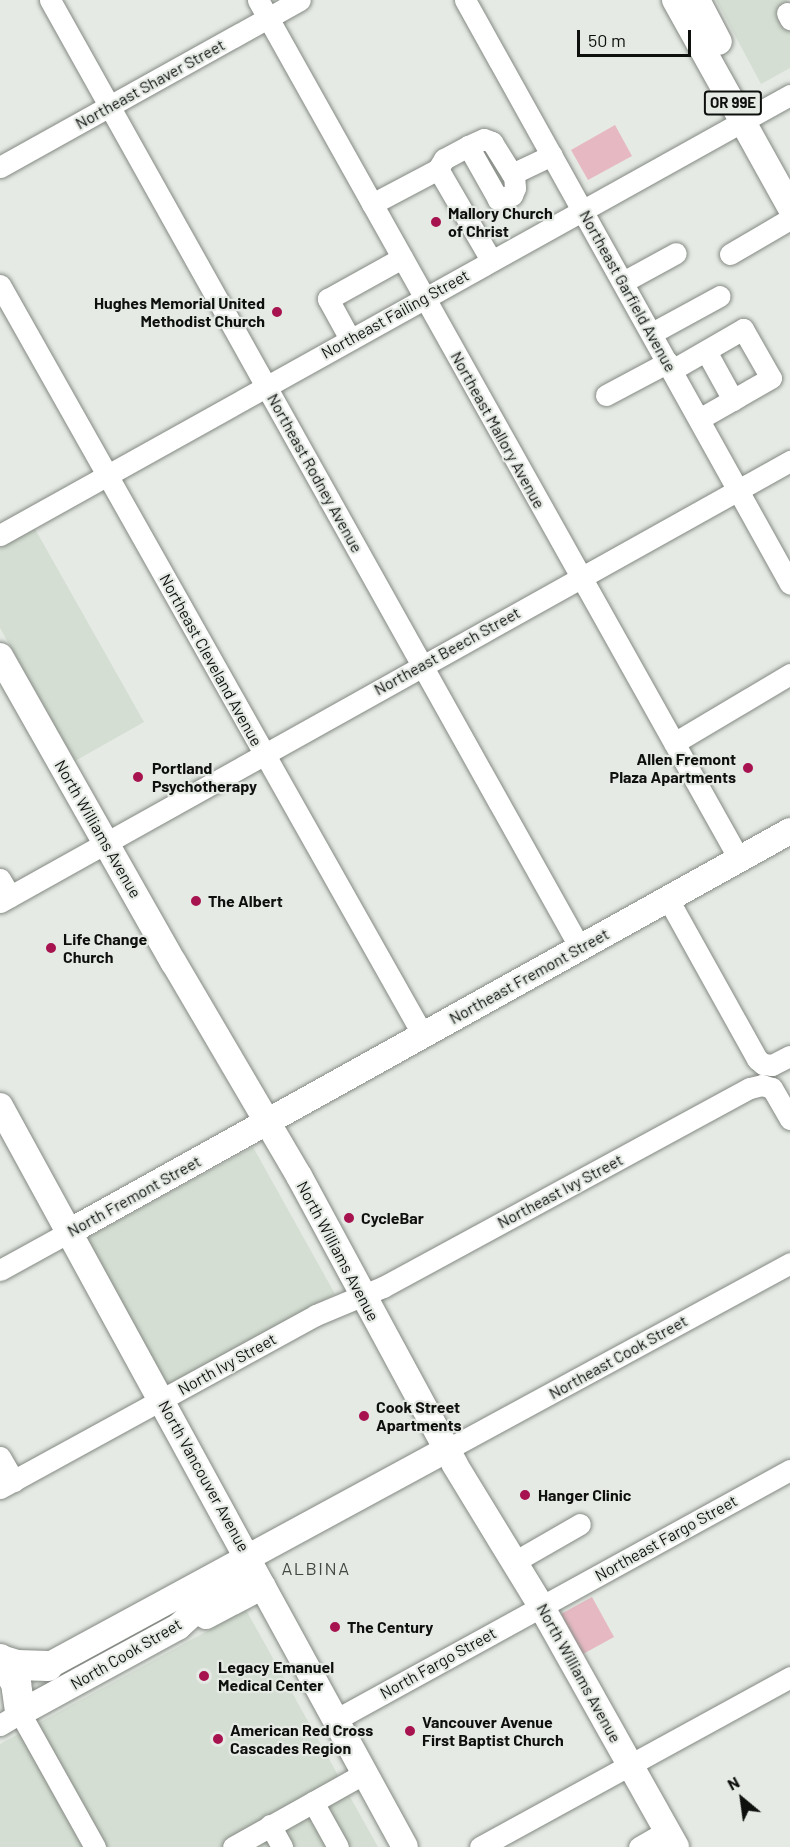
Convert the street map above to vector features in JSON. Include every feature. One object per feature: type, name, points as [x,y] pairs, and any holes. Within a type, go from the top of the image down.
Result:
[{"type":"highway","points":[[5,1688],[17,1665],[48,1666]]},
{"type":"main road","name":"OR 99E","points":[[675,0],[751,117],[790,171]]},
{"type":"main road","name":"OR 99E","points":[[697,0],[790,207]]},
{"type":"main road","name":"North Williams Avenue","points":[[0,656],[267,1121],[446,1450],[541,1606],[671,1839]]},
{"type":"main road","name":"Northeast Fremont Street","points":[[267,1121],[790,831]]},
{"type":"main road","name":"North Vancouver Avenue","points":[[2,1112],[162,1400],[405,1847]]},
{"type":"main road","name":"North Fremont Street","points":[[69,1232],[267,1121]]},
{"type":"main road","name":"North Cook Street","points":[[48,1666],[446,1450]]},
{"type":"main road","name":"North Cook Street","points":[[5,1688],[178,1627],[231,1580],[248,1557]]},
{"type":"main road","points":[[178,1627],[263,1586]]},
{"type":"street","name":"Northeast Rodney Avenue","points":[[50,0],[580,948]]},
{"type":"street","name":"Northeast Shaver Street","points":[[0,167],[109,106],[263,9],[300,0]]},
{"type":"street","name":"Northeast Garfield Avenue","points":[[465,0],[790,584]]},
{"type":"street","name":"Northeast Mallory Avenue","points":[[263,9],[739,859]]},
{"type":"street","name":"Northeast Failing Street","points":[[0,535],[790,95]]},
{"type":"street","points":[[372,204],[438,169],[444,159],[468,146],[484,139],[492,142],[514,174],[515,188],[512,195],[498,199],[468,146]]},
{"type":"street","points":[[514,174],[552,155]]},
{"type":"street","points":[[438,169],[491,260]]},
{"type":"street","points":[[730,254],[790,219]]},
{"type":"street","points":[[623,282],[676,253]]},
{"type":"street","points":[[350,339],[328,299],[402,258]]},
{"type":"street","name":"Northeast Cleveland Avenue","points":[[0,285],[423,1035]]},
{"type":"street","points":[[652,333],[720,296]]},
{"type":"street","points":[[606,394],[706,351],[743,329],[771,378],[699,419]]},
{"type":"street","points":[[706,351],[734,400]]},
{"type":"street","name":"Northeast Beech Street","points":[[3,892],[105,842],[790,461]]},
{"type":"street","points":[[674,743],[790,674]]},
{"type":"street","points":[[668,898],[757,1059],[763,1064],[781,1060]]},
{"type":"street","name":"Northeast Ivy Street","points":[[361,1295],[383,1287],[759,1085],[772,1088],[790,1119]]},
{"type":"street","name":"North Fremont Street","points":[[0,1270],[69,1232]]},
{"type":"street","name":"Northeast Cook Street","points":[[446,1450],[790,1263]]},
{"type":"street","name":"North Ivy Street","points":[[7,1485],[316,1315],[361,1295]]},
{"type":"street","points":[[0,1457],[7,1485]]},
{"type":"street","name":"Northeast Fargo Street","points":[[541,1606],[790,1470]]},
{"type":"street","points":[[514,1562],[580,1524]]},
{"type":"street","name":"North Fargo Street","points":[[335,1720],[541,1606]]},
{"type":"street","points":[[480,1847],[790,1677]]},
{"type":"street","points":[[5,1688],[96,1847]]},
{"type":"street","points":[[233,1847],[364,1773]]},
{"type":"street","points":[[313,1802],[338,1847]]},
{"type":"street","points":[[270,1826],[282,1847]]},
{"type":"street","points":[[639,1847],[671,1839]]},
{"type":"shaded area","points":[[716,0],[787,0],[790,5],[790,68],[761,84]]},
{"type":"shaded area","points":[[615,125],[632,156],[588,180],[571,150]]},
{"type":"shaded area","points":[[35,529],[144,722],[75,761],[0,628],[0,548]]},
{"type":"shaded area","points":[[253,1147],[335,1294],[169,1387],[86,1239]]},
{"type":"shaded area","points":[[592,1597],[614,1637],[583,1654],[561,1614]]},
{"type":"shaded area","name":"Legacy Emanuel Medical Center","points":[[246,1610],[378,1847],[0,1847],[0,1744]]},
{"type":"place","name":"Mallory Church of Christ","points":[[436,222]]},
{"type":"place","name":"Hughes Memorial United Methodist Church","points":[[277,312]]},
{"type":"place","name":"Allen Fremont Plaza Apartments","points":[[748,768]]},
{"type":"place","name":"Portland Psychotherapy","points":[[138,777]]},
{"type":"place","name":"The Albert","points":[[196,901]]},
{"type":"place","name":"Life Change Church","points":[[51,948]]},
{"type":"place","name":"CycleBar","points":[[349,1218]]},
{"type":"place","name":"Cook Street Apartments","points":[[364,1416]]},
{"type":"place","name":"Hanger Clinic","points":[[525,1495]]},
{"type":"place","name":"The Century","points":[[335,1627]]},
{"type":"place","name":"Legacy Emanuel Medical Center","points":[[204,1676]]},
{"type":"place","name":"Vancouver Avenue First Baptist Church","points":[[410,1731]]},
{"type":"place","name":"American Red Cross Cascades Region","points":[[218,1739]]},
{"type":"district","name":"ALBINA","points":[[316,1568]]}]
